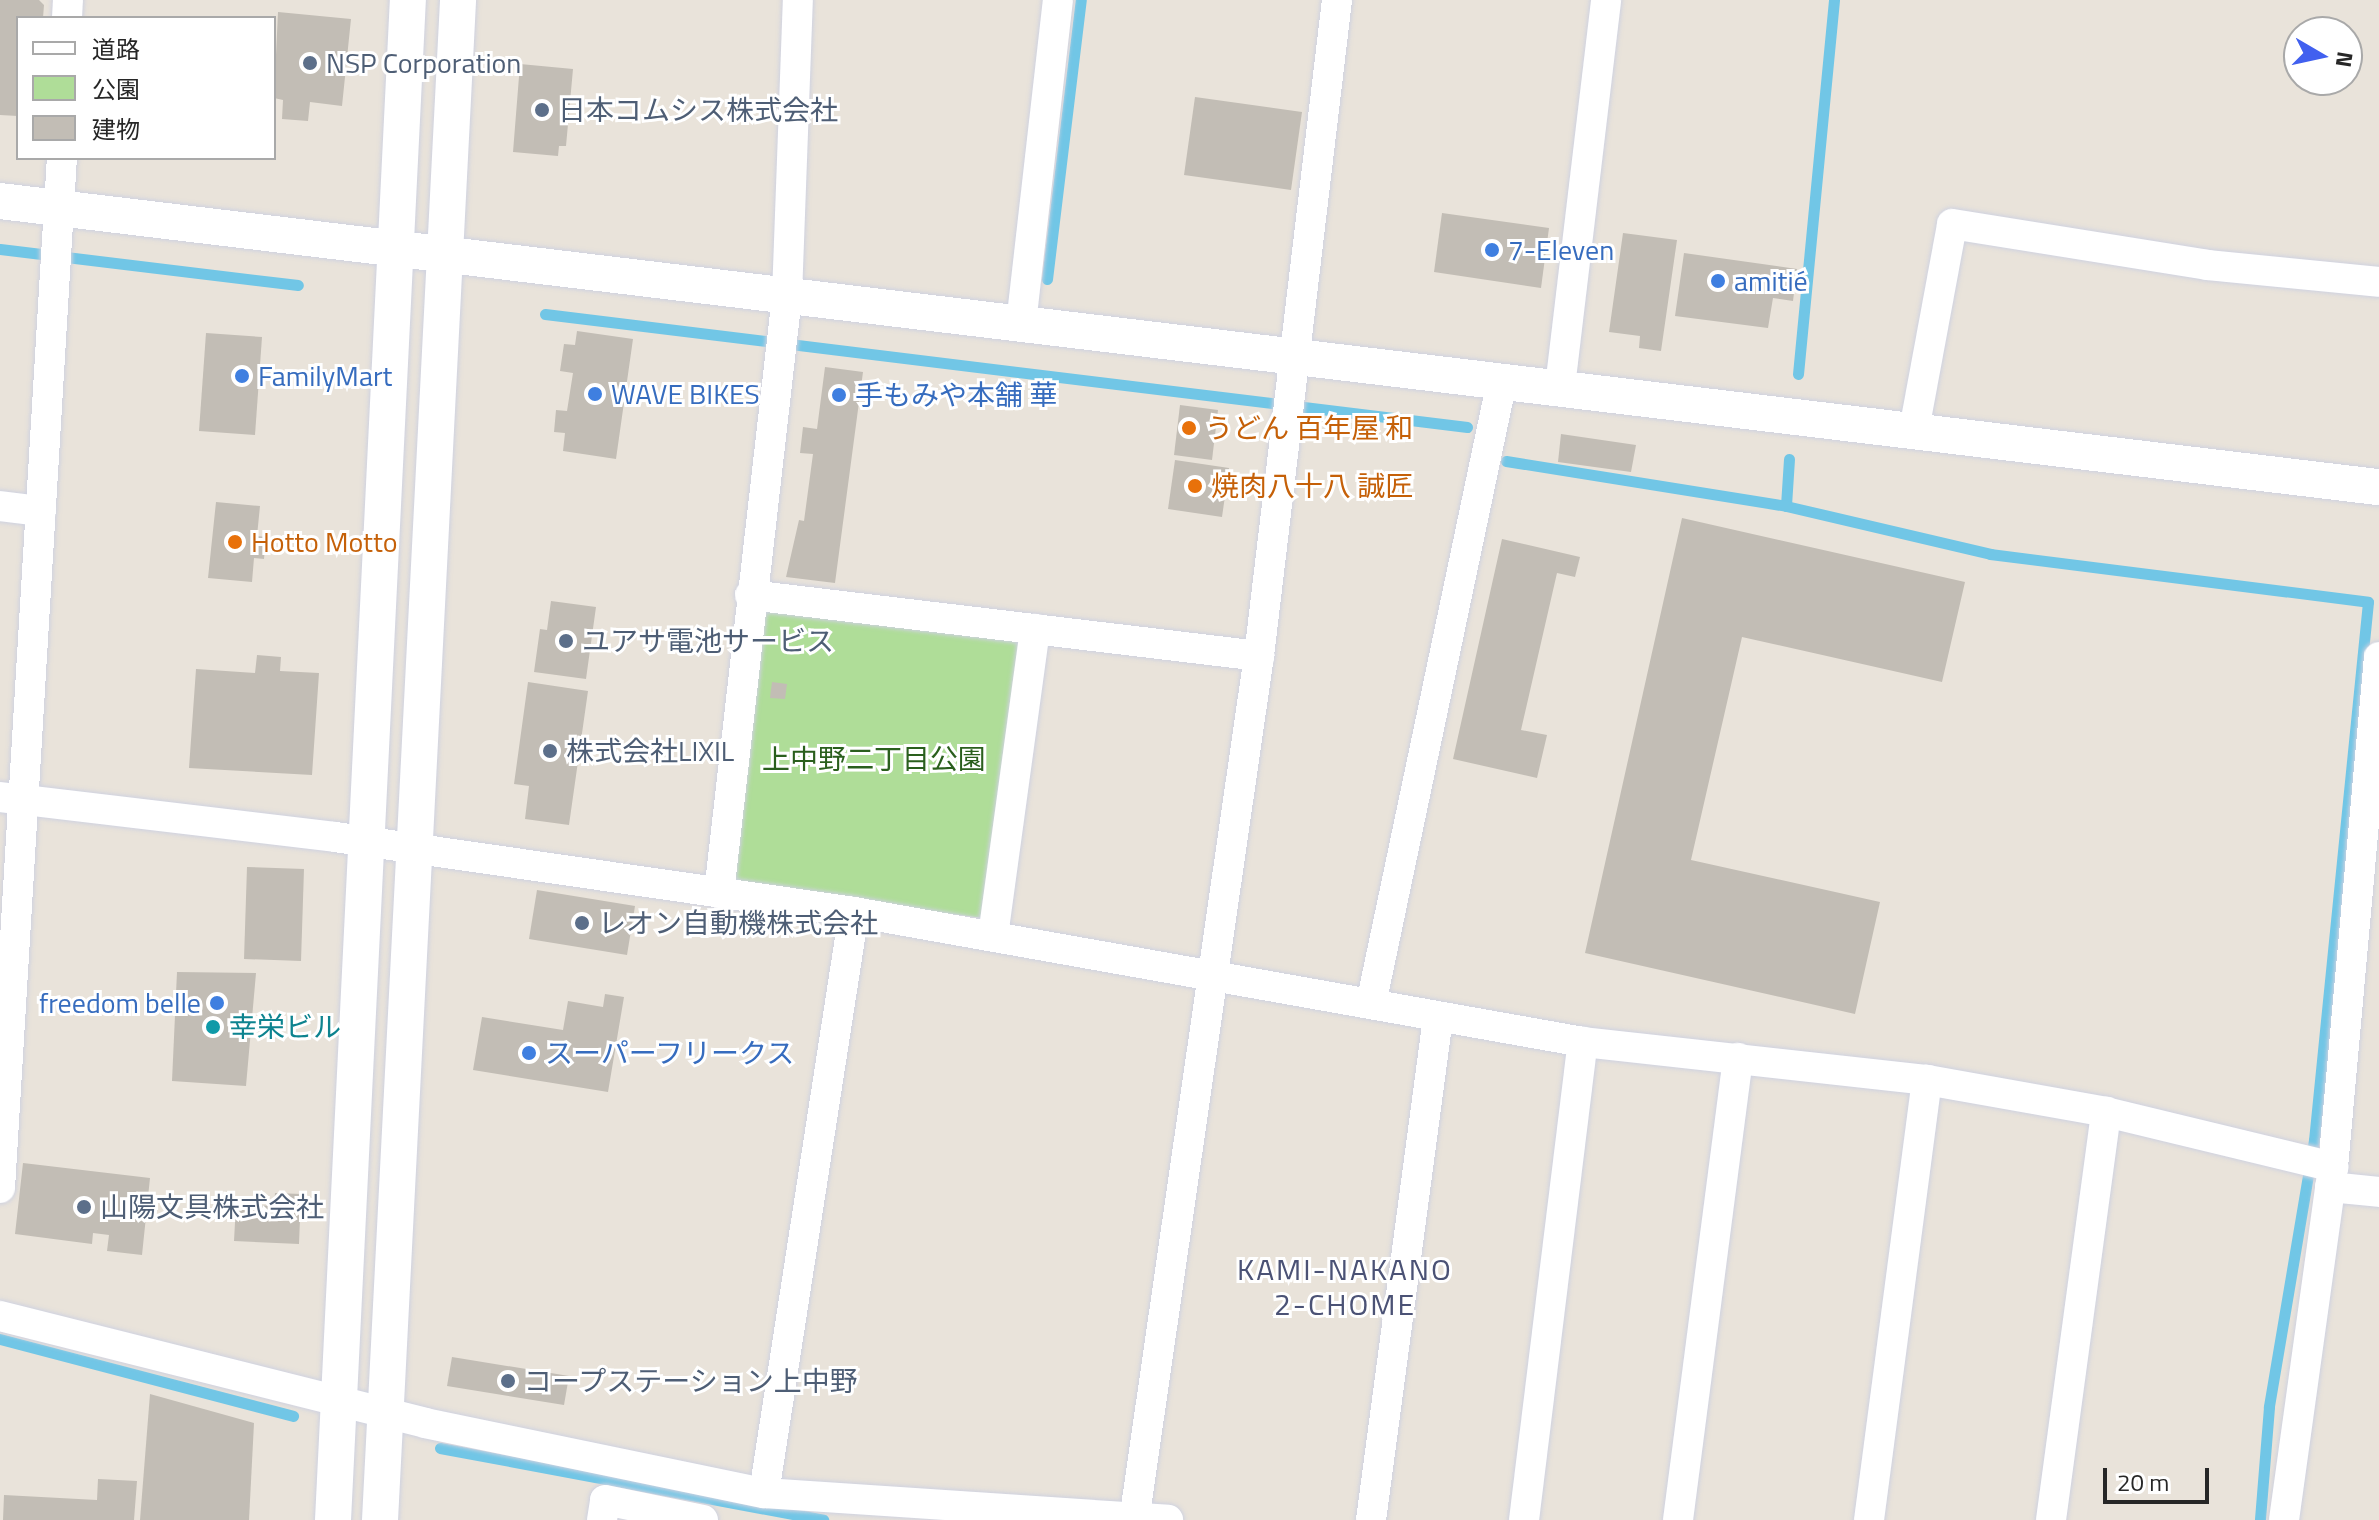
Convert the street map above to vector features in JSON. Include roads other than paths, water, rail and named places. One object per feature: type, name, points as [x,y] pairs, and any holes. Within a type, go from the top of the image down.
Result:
[{"type":"street","points":[[333,1520],[408,0]]},
{"type":"street","points":[[380,1520],[448,254],[458,0]]},
{"type":"street","points":[[719,893],[750,595],[787,296],[798,0]]},
{"type":"street","points":[[1021,324],[1058,0]]},
{"type":"street","points":[[1135,1514],[1259,656],[1337,0]]},
{"type":"street","points":[[1560,387],[1606,0]]},
{"type":"street","points":[[0,1188],[11,798],[41,511],[62,160]]},
{"type":"street","points":[[0,201],[1294,354],[2379,487]]},
{"type":"street","points":[[1914,430],[1952,224],[2207,265],[2379,282]]},
{"type":"street","points":[[1371,1004],[1502,381]]},
{"type":"street","points":[[0,506],[41,511]]},
{"type":"street","points":[[750,595],[1259,656]]},
{"type":"street","points":[[993,936],[1035,629]]},
{"type":"street","points":[[2284,1520],[2322,1169],[2371,811],[2379,657]]},
{"type":"street","points":[[11,798],[368,843],[854,912],[1583,1042],[1927,1080],[2106,1112],[2322,1169],[2379,1192]]},
{"type":"street","points":[[764,1493],[854,912]]},
{"type":"street","points":[[1371,1520],[1438,1018]]},
{"type":"street","points":[[1524,1520],[1583,1042]]},
{"type":"street","points":[[1678,1520],[1738,1058]]},
{"type":"street","points":[[1869,1520],[1927,1080]]},
{"type":"street","points":[[2051,1520],[2106,1112]]},
{"type":"street","points":[[0,1316],[384,1411],[764,1493],[1135,1514],[1168,1520]]},
{"type":"street","points":[[602,1520],[605,1500],[703,1520]]},
{"type":"waterway","points":[[1047,279],[1081,0]]},
{"type":"waterway","points":[[1798,374],[1834,0]]},
{"type":"waterway","points":[[0,249],[298,285]]},
{"type":"waterway","points":[[545,314],[1467,427]]},
{"type":"waterway","points":[[1789,459],[1786,506],[1990,554],[2368,602],[2314,1140],[2269,1407],[2260,1520]]},
{"type":"waterway","points":[[1506,461],[1786,506]]},
{"type":"waterway","points":[[0,1339],[293,1416]]},
{"type":"waterway","points":[[440,1448],[823,1520]]},
{"type":"place","name":"NSP Corporation","points":[[310,63]]},
{"type":"place","name":"日本コムシス株式会社","points":[[542,110]]},
{"type":"place","name":"7-Eleven","points":[[1492,250]]},
{"type":"place","name":"amitié","points":[[1718,281]]},
{"type":"place","name":"FamilyMart","points":[[242,376]]},
{"type":"place","name":"WAVE BIKES","points":[[595,394]]},
{"type":"place","name":"手もみや本舗 華","points":[[839,395]]},
{"type":"place","name":"うどん 百年屋 和","points":[[1189,428]]},
{"type":"place","name":"焼肉八十八 誠匠","points":[[1195,486]]},
{"type":"place","name":"Hotto Motto","points":[[235,542]]},
{"type":"place","name":"ユアサ電池サービス","points":[[566,641]]},
{"type":"place","name":"株式会社LIXIL","points":[[550,751]]},
{"type":"place","name":"レオン自動機株式会社","points":[[582,923]]},
{"type":"place","name":"freedom belle","points":[[217,1003]]},
{"type":"place","name":"幸栄ビル","points":[[213,1027]]},
{"type":"place","name":"スーパーフリークス","points":[[529,1053]]},
{"type":"place","name":"山陽文具株式会社","points":[[84,1207]]},
{"type":"place","name":"コープステーション上中野","points":[[508,1381]]},
{"type":"district","name":"KAMI-NAKANO 2-CHOME","points":[[1345,1286]]},
{"type":"park label","name":"上中野二丁目公園","points":[[874,759]]}]
